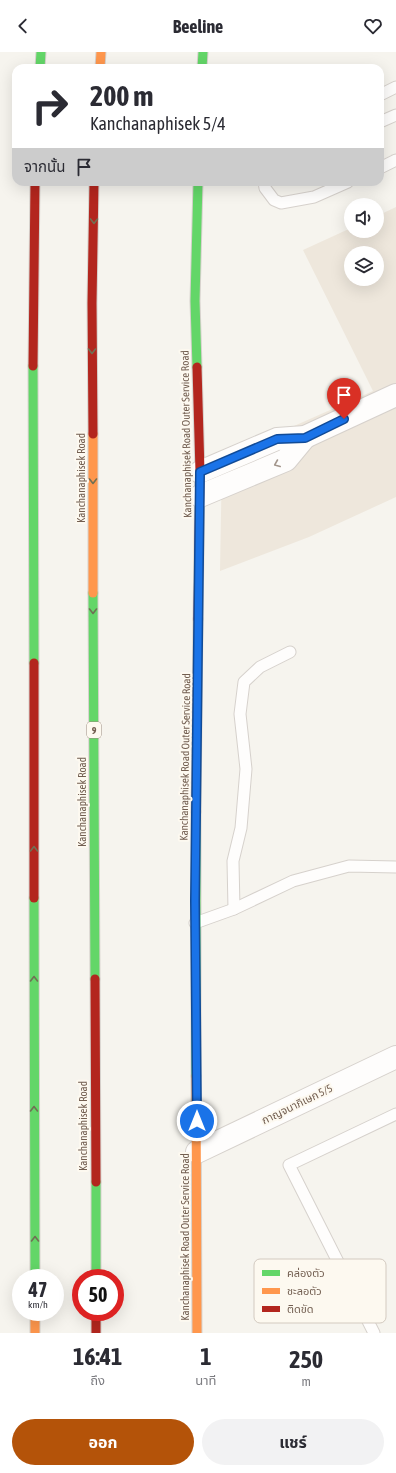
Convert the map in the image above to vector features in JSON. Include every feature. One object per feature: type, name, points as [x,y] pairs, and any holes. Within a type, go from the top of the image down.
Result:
[{"type":"main road","points":[[40,64],[41,52]]},
{"type":"main road","points":[[100,64],[101,52]]},
{"type":"main road","points":[[202,64],[203,52]]},
{"type":"main road","points":[[35,186],[33,302],[35,1269]]},
{"type":"main road","name":"Kanchanaphisek Road","points":[[94,186],[92,311],[96,1269]]},
{"type":"main road","name":"Kanchanaphisek Road Outer Service Road","points":[[197,1333],[195,923],[200,472],[195,301],[198,186]]},
{"type":"main road","points":[[35,1321],[35,1333]]},
{"type":"main road","points":[[96,1321],[96,1333]]},
{"type":"street","points":[[200,472],[277,439],[305,438],[396,395]]},
{"type":"street","points":[[200,496],[286,460],[305,438]]},
{"type":"street","name":"กาญจนาภิเษก 5/5","points":[[197,1152],[396,1056]]},
{"type":"lane","points":[[384,93],[396,87]]},
{"type":"lane","points":[[384,120],[396,115]]},
{"type":"lane","points":[[384,166],[396,160]]},
{"type":"lane","points":[[265,186],[274,200],[281,203],[314,198],[340,186]]},
{"type":"lane","points":[[234,909],[233,861],[241,828],[246,769],[240,714],[244,682],[260,667],[290,652]]},
{"type":"lane","points":[[195,923],[234,909],[293,882],[349,866],[396,867]]},
{"type":"lane","points":[[337,1259],[289,1164],[396,1114]]},
{"type":"lane","points":[[369,1323],[374,1333]]},
{"type":"shaded area","points":[[396,207],[396,497],[309,537],[220,571],[222,458],[373,391],[303,250],[344,231],[344,238],[384,238],[384,213]]},
{"type":"traffic: fast","points":[[40,64],[41,52]]},
{"type":"traffic: fast","points":[[202,64],[203,52]]},
{"type":"traffic: fast","points":[[197,367],[195,301],[198,186]]},
{"type":"traffic: fast","points":[[33,366],[34,663]]},
{"type":"traffic: fast","points":[[93,593],[95,979]]},
{"type":"traffic: fast","points":[[196,812],[196,1076]]},
{"type":"traffic: fast","points":[[34,898],[35,1269]]},
{"type":"traffic: fast","points":[[96,1182],[96,1269]]},
{"type":"traffic: slow","points":[[100,64],[101,52]]},
{"type":"traffic: slow","points":[[93,434],[93,593]]},
{"type":"traffic: slow","points":[[196,812],[198,619]]},
{"type":"traffic: slow","points":[[196,1076],[197,1333]]},
{"type":"traffic: slow","points":[[35,1321],[35,1333]]},
{"type":"traffic: jam","points":[[33,366],[35,186]]},
{"type":"traffic: jam","points":[[93,434],[92,303],[94,186]]},
{"type":"traffic: jam","points":[[197,367],[200,472],[198,619]]},
{"type":"traffic: jam","points":[[34,663],[34,898]]},
{"type":"traffic: jam","points":[[95,979],[96,1182]]},
{"type":"traffic: jam","points":[[96,1321],[96,1333]]},
{"type":"route","points":[[197,1121],[195,901],[200,472],[277,439],[305,438],[344,419]]}]
